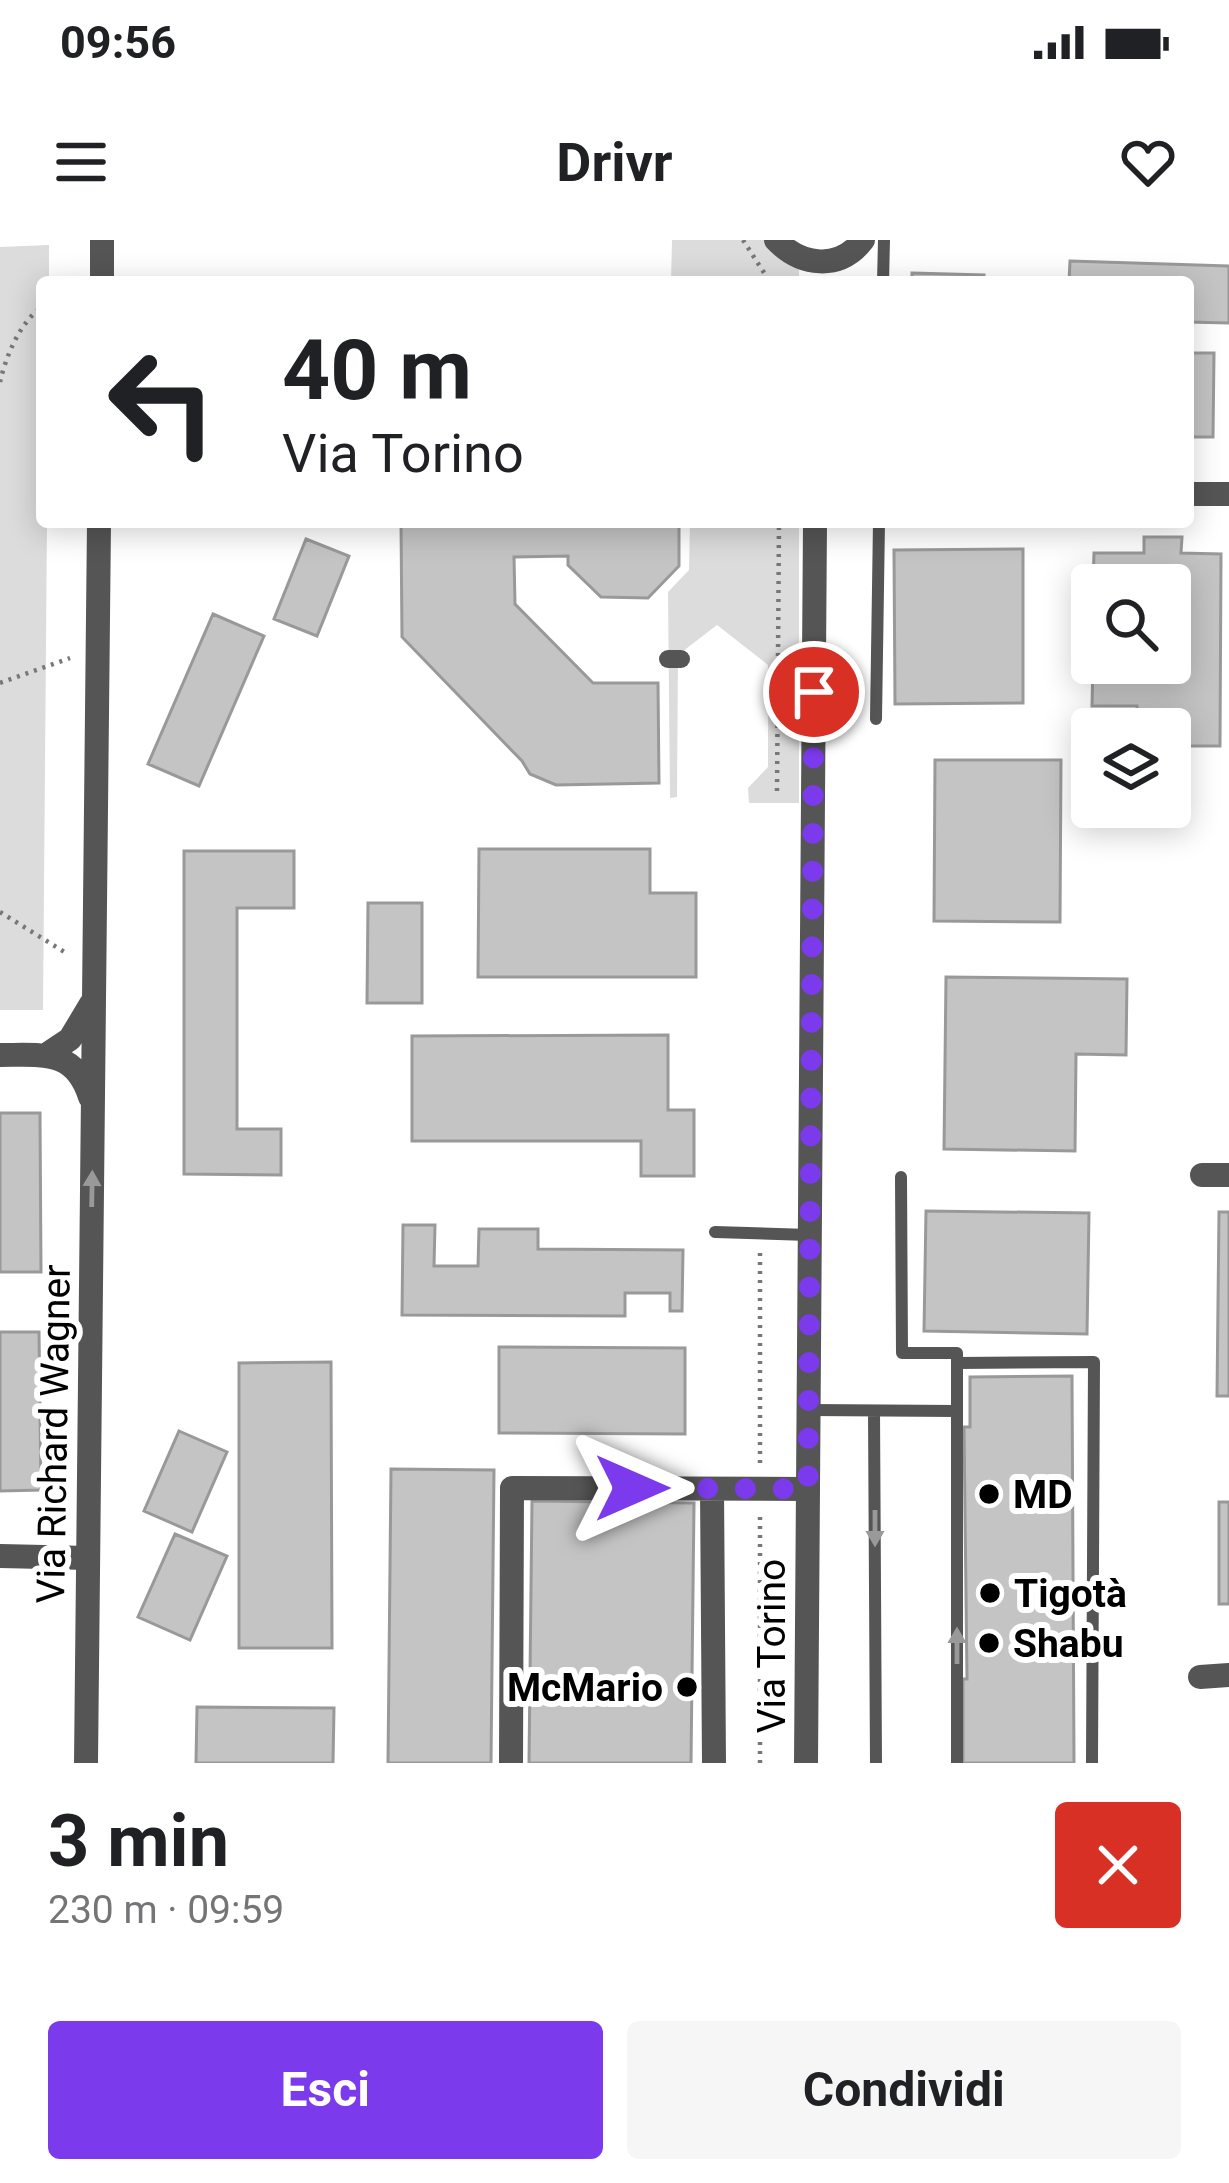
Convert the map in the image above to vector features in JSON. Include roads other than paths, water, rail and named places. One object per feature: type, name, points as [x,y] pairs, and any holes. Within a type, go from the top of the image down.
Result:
[{"type":"street","points":[[102,240],[102,276]]},
{"type":"street","points":[[776,240],[816,272],[845,257],[863,240]]},
{"type":"street","points":[[1194,494],[1229,494]]},
{"type":"street","name":"Via Richard Wagner","points":[[86,1763],[99,528]]},
{"type":"street","name":"Via Torino","points":[[806,1763],[815,528]]},
{"type":"street","points":[[46,1054],[70,1039],[94,997]]},
{"type":"street","points":[[0,1054],[46,1054],[66,1060],[84,1078],[93,1105]]},
{"type":"street","points":[[1202,1175],[1229,1175]]},
{"type":"street","points":[[511,1763],[512,1488],[808,1489]]},
{"type":"street","points":[[712,1489],[714,1763]]},
{"type":"street","points":[[0,1556],[88,1558]]},
{"type":"street","points":[[1200,1677],[1229,1675]]},
{"type":"lane","points":[[883,276],[884,240]]},
{"type":"lane","points":[[876,719],[879,528]]},
{"type":"lane","points":[[901,1177],[902,1353],[957,1353],[957,1763]]},
{"type":"lane","points":[[715,1232],[810,1235]]},
{"type":"lane","points":[[957,1363],[1094,1362],[1093,1763]]},
{"type":"lane","points":[[808,1410],[957,1411]]},
{"type":"lane","points":[[874,1411],[876,1763]]},
{"type":"place","name":"MD","points":[[989,1494]]},
{"type":"place","name":"Tigotà","points":[[990,1593]]},
{"type":"place","name":"Shabu","points":[[989,1643]]},
{"type":"place","name":"McMario","points":[[687,1687]]}]
